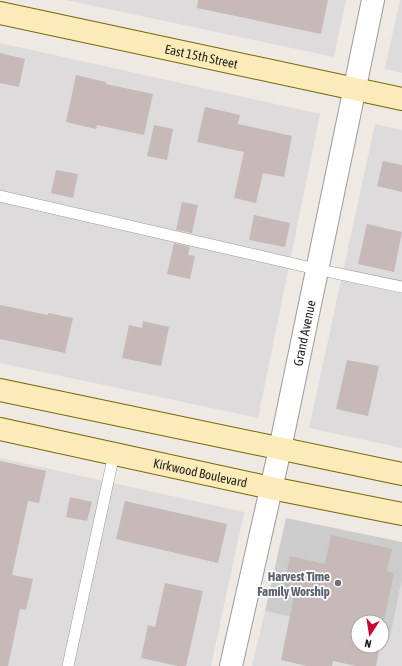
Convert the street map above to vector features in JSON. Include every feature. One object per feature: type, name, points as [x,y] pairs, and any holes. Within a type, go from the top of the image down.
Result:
[{"type":"street","name":"Grand Avenue","points":[[236,665],[316,269],[373,0]]},
{"type":"street","name":"East 15th Street","points":[[0,13],[402,99]]},
{"type":"street","points":[[0,390],[402,474]]},
{"type":"street","name":"Kirkwood Boulevard","points":[[0,429],[271,488],[402,514]]},
{"type":"lane","points":[[0,196],[316,269],[402,287]]},
{"type":"lane","points":[[68,666],[114,454]]},
{"type":"shaded area","points":[[66,0],[346,0],[334,57]]},
{"type":"shaded area","points":[[400,0],[402,0],[402,73],[385,69]]},
{"type":"shaded area","points":[[0,43],[320,114],[258,418],[0,363]]},
{"type":"shaded area","points":[[375,124],[402,130],[402,448],[309,428]]},
{"type":"shaded area","points":[[0,458],[244,512],[211,666],[0,666]]},
{"type":"shaded area","points":[[286,518],[402,542],[402,579],[390,638],[390,614],[350,614],[350,629],[265,611]]},
{"type":"shaded area","points":[[402,579],[402,666],[252,666],[265,611],[350,629],[350,654],[390,654],[390,638]]},
{"type":"building","points":[[198,0],[328,0],[321,34],[197,8]]},
{"type":"building","points":[[0,53],[25,59],[19,87],[0,83]]},
{"type":"building","points":[[76,75],[106,82],[106,84],[153,94],[144,135],[97,125],[96,129],[66,122]]},
{"type":"building","points":[[205,107],[240,115],[238,124],[292,136],[284,177],[263,173],[256,203],[234,198],[244,152],[197,142]]},
{"type":"building","points":[[154,125],[173,129],[167,160],[147,156]]},
{"type":"building","points":[[383,161],[402,165],[402,192],[377,186]]},
{"type":"building","points":[[56,170],[78,174],[73,198],[51,193]]},
{"type":"building","points":[[182,202],[198,205],[192,233],[176,230]]},
{"type":"building","points":[[254,215],[290,223],[285,247],[249,240]]},
{"type":"building","points":[[367,224],[402,232],[394,272],[358,264]]},
{"type":"building","points":[[174,243],[190,247],[188,255],[195,256],[190,279],[167,274]]},
{"type":"building","points":[[0,305],[48,315],[48,313],[73,318],[65,353],[0,339]]},
{"type":"building","points":[[143,321],[169,327],[161,366],[122,358],[129,325],[142,328]]},
{"type":"building","points":[[347,360],[379,366],[368,416],[336,409]]},
{"type":"building","points":[[0,461],[46,471],[39,503],[28,501],[12,575],[33,579],[26,610],[20,609],[8,666],[0,666]]},
{"type":"building","points":[[70,497],[92,502],[87,521],[66,517]]},
{"type":"building","points":[[125,501],[227,524],[218,563],[116,539]]},
{"type":"building","name":"Harvest Time Family Worship","points":[[331,535],[392,549],[387,571],[394,573],[385,614],[350,614],[350,654],[378,654],[376,666],[356,666],[333,661],[332,666],[307,666],[281,660],[294,596],[282,593],[290,556],[325,564]]},
{"type":"building","points":[[165,583],[203,591],[186,666],[178,666],[141,658],[148,625],[155,627]]},
{"type":"place","name":"Harvest Time Family Worship","points":[[338,583]]}]
